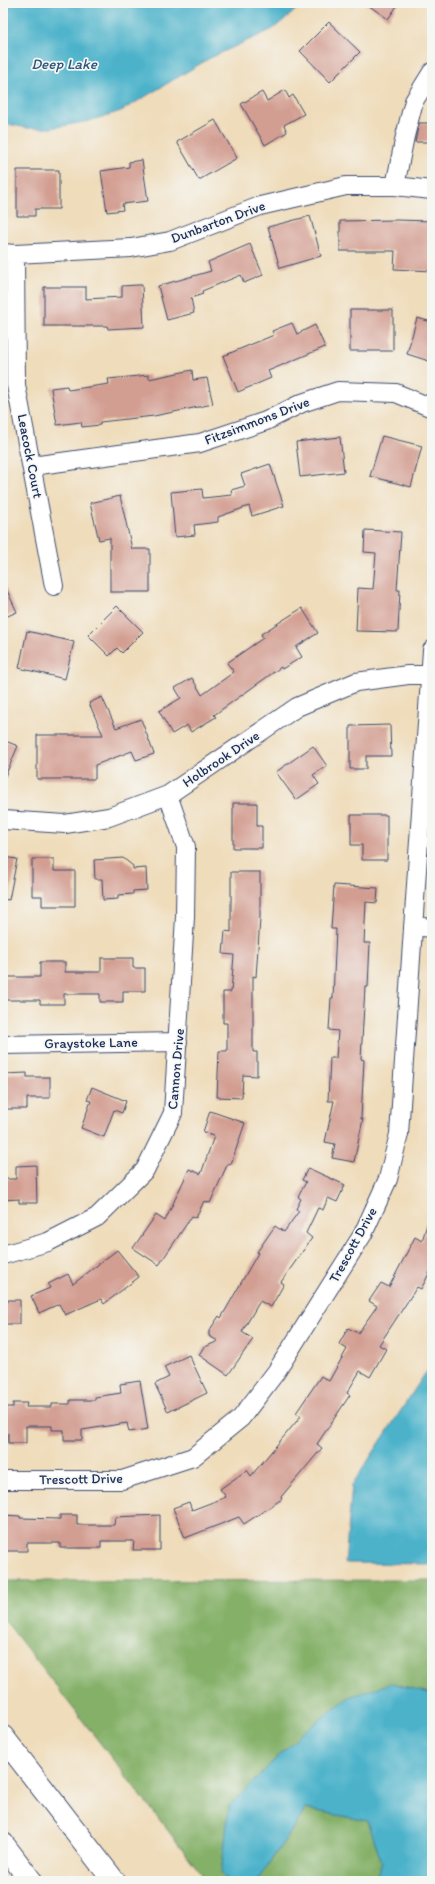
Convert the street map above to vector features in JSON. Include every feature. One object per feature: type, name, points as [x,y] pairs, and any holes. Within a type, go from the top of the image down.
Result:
[{"type":"highway","points":[[3,1737],[114,1881]]},
{"type":"highway","points":[[3,1844],[31,1881]]},
{"type":"street","points":[[395,186],[414,101],[432,72]]},
{"type":"street","name":"Dunbarton Drive","points":[[9,253],[130,248],[170,241],[260,206],[346,186],[395,186],[432,190]]},
{"type":"street","name":"Leacock Court","points":[[9,253],[16,385],[54,586]]},
{"type":"street","name":"Fitzsimmons Drive","points":[[32,466],[200,443],[266,421],[302,403],[338,391],[396,393],[432,408]]},
{"type":"street","points":[[431,675],[432,650]]},
{"type":"street","name":"Holbrook Drive","points":[[3,820],[65,824],[109,817],[168,795],[297,707],[356,682],[408,675],[431,675]]},
{"type":"street","name":"Trescott Drive","points":[[3,1480],[122,1480],[193,1457],[241,1418],[276,1372],[363,1234],[388,1179],[399,1134],[431,675]]},
{"type":"street","name":"Cannon Drive","points":[[3,1255],[48,1242],[96,1217],[145,1170],[173,1113],[185,916],[186,847],[168,795]]},
{"type":"street","points":[[413,926],[432,928]]},
{"type":"street","name":"Graystoke Lane","points":[[3,1045],[178,1042]]},
{"type":"green space","points":[[432,1580],[432,1694],[392,1683],[221,1874],[228,1881],[207,1881],[3,1618],[3,1581]]},
{"type":"green space","points":[[306,1809],[368,1821],[382,1863],[374,1881],[257,1881]]},
{"type":"water","name":"Deep Lake","points":[[3,3],[304,3],[273,29],[210,58],[121,111],[89,121],[51,128],[27,128],[3,123]]},
{"type":"water","points":[[432,1363],[432,1564],[345,1563],[352,1485]]},
{"type":"water","points":[[392,1683],[432,1694],[432,1881],[374,1881],[382,1863],[368,1821],[306,1809],[257,1881],[228,1881],[221,1874],[229,1806],[300,1735],[349,1697]]},
{"type":"building","points":[[365,3],[399,3],[388,19]]},
{"type":"building","points":[[329,22],[360,52],[330,82],[300,51]]},
{"type":"building","points":[[285,90],[289,98],[293,95],[304,114],[284,125],[287,132],[265,145],[241,104],[262,92],[267,101]]},
{"type":"building","points":[[215,120],[237,158],[199,180],[177,142]]},
{"type":"building","points":[[419,123],[432,123],[432,142],[415,142]]},
{"type":"building","points":[[142,160],[148,201],[122,204],[123,210],[107,212],[101,171],[129,167],[129,162]]},
{"type":"building","points":[[17,170],[59,170],[59,209],[35,209],[35,216],[17,216]]},
{"type":"building","points":[[310,216],[321,256],[280,268],[268,227]]},
{"type":"building","points":[[340,221],[432,221],[432,271],[394,269],[395,251],[340,251]]},
{"type":"building","points":[[250,244],[263,275],[244,283],[241,275],[202,291],[203,294],[191,298],[194,313],[167,320],[158,286],[211,271],[208,262]]},
{"type":"building","points":[[142,285],[144,327],[108,329],[107,326],[44,326],[44,287],[86,287],[86,299],[122,297],[122,286]]},
{"type":"building","points":[[350,310],[393,310],[393,351],[350,351]]},
{"type":"building","points":[[417,318],[432,322],[432,362],[407,354]]},
{"type":"building","points":[[292,323],[297,334],[315,325],[325,347],[268,371],[271,378],[238,392],[223,356],[274,335],[272,331]]},
{"type":"building","points":[[192,370],[193,380],[207,378],[213,404],[154,416],[100,422],[100,425],[82,427],[81,422],[57,425],[51,388],[67,386],[68,390],[109,384],[108,379],[149,375],[149,379]]},
{"type":"building","points":[[382,436],[422,446],[411,487],[370,476]]},
{"type":"building","points":[[340,437],[344,472],[300,477],[296,442]]},
{"type":"building","points":[[270,464],[284,506],[252,516],[249,506],[218,517],[218,522],[194,525],[195,535],[175,537],[171,492],[202,489],[203,498],[232,495],[231,490],[245,486],[241,474]]},
{"type":"building","points":[[120,496],[132,549],[150,549],[150,592],[110,592],[110,538],[99,540],[90,503]]},
{"type":"building","points":[[365,530],[401,532],[397,590],[400,590],[398,632],[356,631],[358,588],[373,589],[376,553],[364,552]]},
{"type":"building","points":[[3,582],[17,612],[3,618]]},
{"type":"building","points":[[117,606],[143,632],[122,653],[117,648],[109,656],[88,635]]},
{"type":"building","points":[[302,608],[318,633],[296,647],[302,657],[282,669],[281,667],[214,715],[216,717],[191,732],[187,725],[172,734],[159,711],[181,698],[175,688],[192,678],[202,695],[234,672],[227,663],[263,638],[261,634]]},
{"type":"building","points":[[27,631],[74,642],[65,679],[19,668]]},
{"type":"building","points":[[102,697],[116,728],[141,719],[154,754],[136,760],[132,751],[95,765],[95,779],[37,779],[37,735],[103,735],[89,703]]},
{"type":"building","points":[[390,725],[391,756],[366,756],[366,769],[350,769],[350,726]]},
{"type":"building","points":[[3,740],[18,746],[3,781]]},
{"type":"building","points":[[313,746],[327,766],[313,775],[319,784],[296,800],[276,772]]},
{"type":"building","points":[[233,803],[257,803],[257,826],[262,826],[262,848],[233,848]]},
{"type":"building","points":[[351,815],[387,815],[387,860],[362,860],[362,845],[351,845]]},
{"type":"building","points":[[3,857],[17,859],[9,900],[3,899]]},
{"type":"building","points":[[123,858],[133,866],[133,869],[146,868],[147,890],[133,891],[133,894],[118,895],[118,899],[103,900],[102,879],[95,879],[94,860]]},
{"type":"building","points":[[32,859],[54,859],[54,871],[75,871],[75,906],[42,906],[42,896],[32,896]]},
{"type":"building","points":[[231,872],[260,872],[260,919],[256,977],[253,976],[253,1052],[257,1052],[257,1076],[243,1075],[242,1098],[217,1097],[219,1051],[227,1051],[227,1023],[223,1023],[223,992],[231,992],[234,955],[223,954],[225,931],[231,932]]},
{"type":"building","points":[[334,885],[378,888],[377,903],[366,902],[364,943],[370,943],[368,987],[365,987],[361,1059],[364,1060],[361,1119],[363,1119],[354,1162],[332,1158],[335,1144],[325,1142],[334,1101],[328,1101],[330,1058],[336,1058],[338,1031],[329,1030],[331,998],[333,998],[336,929],[331,929]]},
{"type":"building","points":[[101,958],[133,958],[133,968],[145,968],[145,991],[123,991],[123,1002],[100,1002],[100,994],[64,994],[64,1004],[40,1004],[40,1000],[3,1000],[3,977],[40,977],[40,962],[65,962],[65,972],[101,972]]},
{"type":"building","points":[[27,1073],[27,1077],[50,1077],[50,1098],[27,1098],[27,1109],[4,1109],[4,1074]]},
{"type":"building","points":[[92,1087],[126,1101],[122,1113],[114,1110],[104,1137],[81,1128],[91,1101],[87,1100]]},
{"type":"building","points":[[210,1111],[245,1123],[231,1164],[228,1163],[210,1203],[204,1201],[196,1218],[192,1216],[159,1265],[133,1248],[156,1215],[165,1221],[189,1169],[201,1174],[214,1136],[203,1132]]},
{"type":"building","points":[[36,1165],[37,1203],[19,1203],[19,1199],[3,1200],[3,1179],[16,1179],[16,1166]]},
{"type":"building","points":[[308,1168],[345,1185],[337,1202],[328,1198],[323,1210],[318,1208],[306,1233],[312,1238],[281,1282],[284,1284],[271,1307],[260,1301],[242,1332],[253,1339],[228,1375],[199,1355],[203,1348],[218,1341],[209,1336],[209,1331],[219,1316],[221,1318],[258,1253],[257,1252],[275,1226],[284,1232],[299,1211],[296,1209],[301,1199],[298,1197],[306,1182],[302,1180]]},
{"type":"building","points":[[428,1221],[432,1221],[432,1268],[421,1289],[417,1287],[379,1345],[386,1349],[370,1377],[360,1371],[347,1393],[350,1395],[317,1444],[322,1448],[281,1497],[282,1499],[244,1524],[239,1517],[185,1538],[173,1508],[189,1502],[192,1510],[226,1497],[220,1489],[247,1470],[251,1476],[301,1416],[296,1413],[321,1376],[329,1381],[347,1349],[339,1344],[348,1328],[358,1333],[377,1306],[369,1301],[381,1283],[389,1287],[415,1237],[422,1241]]},
{"type":"building","points":[[117,1250],[139,1277],[104,1304],[101,1299],[65,1315],[59,1304],[39,1313],[31,1296],[50,1288],[48,1284],[68,1274],[73,1284]]},
{"type":"building","points":[[8,1300],[20,1300],[20,1324],[3,1324],[3,1302],[8,1302]]},
{"type":"building","points":[[189,1355],[207,1393],[168,1412],[155,1384],[169,1377],[164,1367]]},
{"type":"building","points":[[140,1381],[148,1429],[129,1432],[127,1423],[82,1430],[82,1440],[64,1440],[64,1430],[52,1430],[52,1426],[26,1426],[26,1443],[8,1443],[8,1433],[3,1433],[3,1407],[13,1407],[13,1403],[27,1403],[26,1407],[52,1407],[52,1404],[70,1404],[70,1400],[95,1400],[95,1397],[121,1393],[120,1384]]},
{"type":"building","points":[[3,1515],[20,1516],[20,1518],[60,1519],[60,1515],[77,1515],[77,1525],[114,1525],[115,1517],[160,1515],[160,1550],[133,1550],[134,1541],[101,1541],[101,1548],[60,1548],[60,1543],[27,1543],[27,1551],[3,1551]]}]
